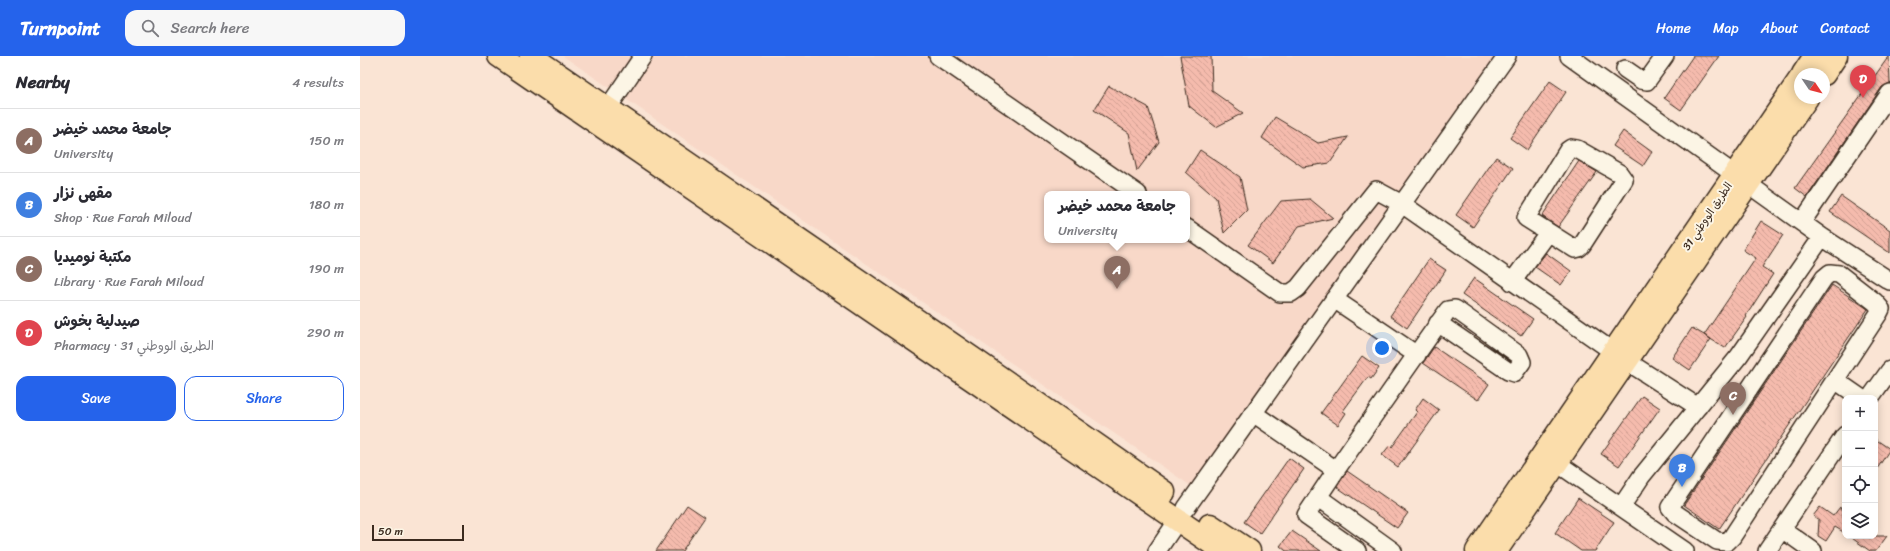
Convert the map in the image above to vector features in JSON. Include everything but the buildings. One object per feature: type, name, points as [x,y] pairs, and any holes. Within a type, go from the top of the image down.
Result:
[{"type":"main road","points":[[499,56],[1182,514],[1249,551]]},
{"type":"main road","points":[[531,56],[975,360],[1182,514],[1223,551]]},
{"type":"main road","points":[[1807,68],[1816,56]]},
{"type":"main road","points":[[1828,68],[1836,56]]},
{"type":"main road","name":"الطريق الووطني 31","points":[[1742,179],[1794,89]]},
{"type":"main road","points":[[1477,551],[1621,357],[1742,179],[1802,104]]},
{"type":"main road","points":[[1496,551],[1557,463],[1621,357]]},
{"type":"street","points":[[607,108],[643,56]]},
{"type":"street","points":[[938,56],[1134,191]]},
{"type":"street","points":[[1157,551],[1253,413],[1507,56]]},
{"type":"street","points":[[1569,56],[1822,237],[1890,281]]},
{"type":"street","points":[[1625,69],[1641,80],[1647,81],[1665,56]]},
{"type":"street","points":[[1802,222],[1890,93]]},
{"type":"street","points":[[1574,148],[1577,149],[1623,176],[1624,180],[1622,184],[1579,248],[1570,248],[1548,233],[1529,221],[1526,218],[1526,215],[1568,150],[1574,148]]},
{"type":"street","points":[[1190,230],[1280,293],[1291,293],[1298,288],[1376,190],[1402,204],[1621,357],[1698,407]]},
{"type":"street","points":[[1512,282],[1548,233]]},
{"type":"street","points":[[1621,507],[1642,477],[1739,356],[1822,237]]},
{"type":"street","points":[[1830,273],[1840,274],[1875,302],[1881,309],[1835,380],[1727,542],[1717,541],[1672,510],[1672,503],[1824,278],[1830,273]]},
{"type":"street","points":[[1334,299],[1416,355]]},
{"type":"street","points":[[1357,551],[1306,516],[1336,470],[1438,323],[1448,310],[1455,309],[1519,355],[1522,362],[1514,373],[1508,371],[1438,323]]},
{"type":"street","points":[[1872,395],[1890,370]]},
{"type":"street","points":[[1835,380],[1857,395]]},
{"type":"street","points":[[1253,413],[1336,470]]},
{"type":"street","points":[[1767,551],[1842,439]]},
{"type":"street","points":[[1557,463],[1685,551]]},
{"type":"street","points":[[1318,497],[1393,551]]},
{"type":"street","points":[[1782,529],[1813,551]]},
{"type":"shaded area","points":[[563,56],[1495,56],[1191,486]]},
{"type":"place","name":"صيدلية بخوش","points":[[1863,98]]},
{"type":"place","name":"جامعة محمد خيضر","points":[[1117,289]]},
{"type":"place","name":"مكتبة نوميديا","points":[[1733,415]]},
{"type":"place","name":"مقهى نزار","points":[[1682,487]]}]
